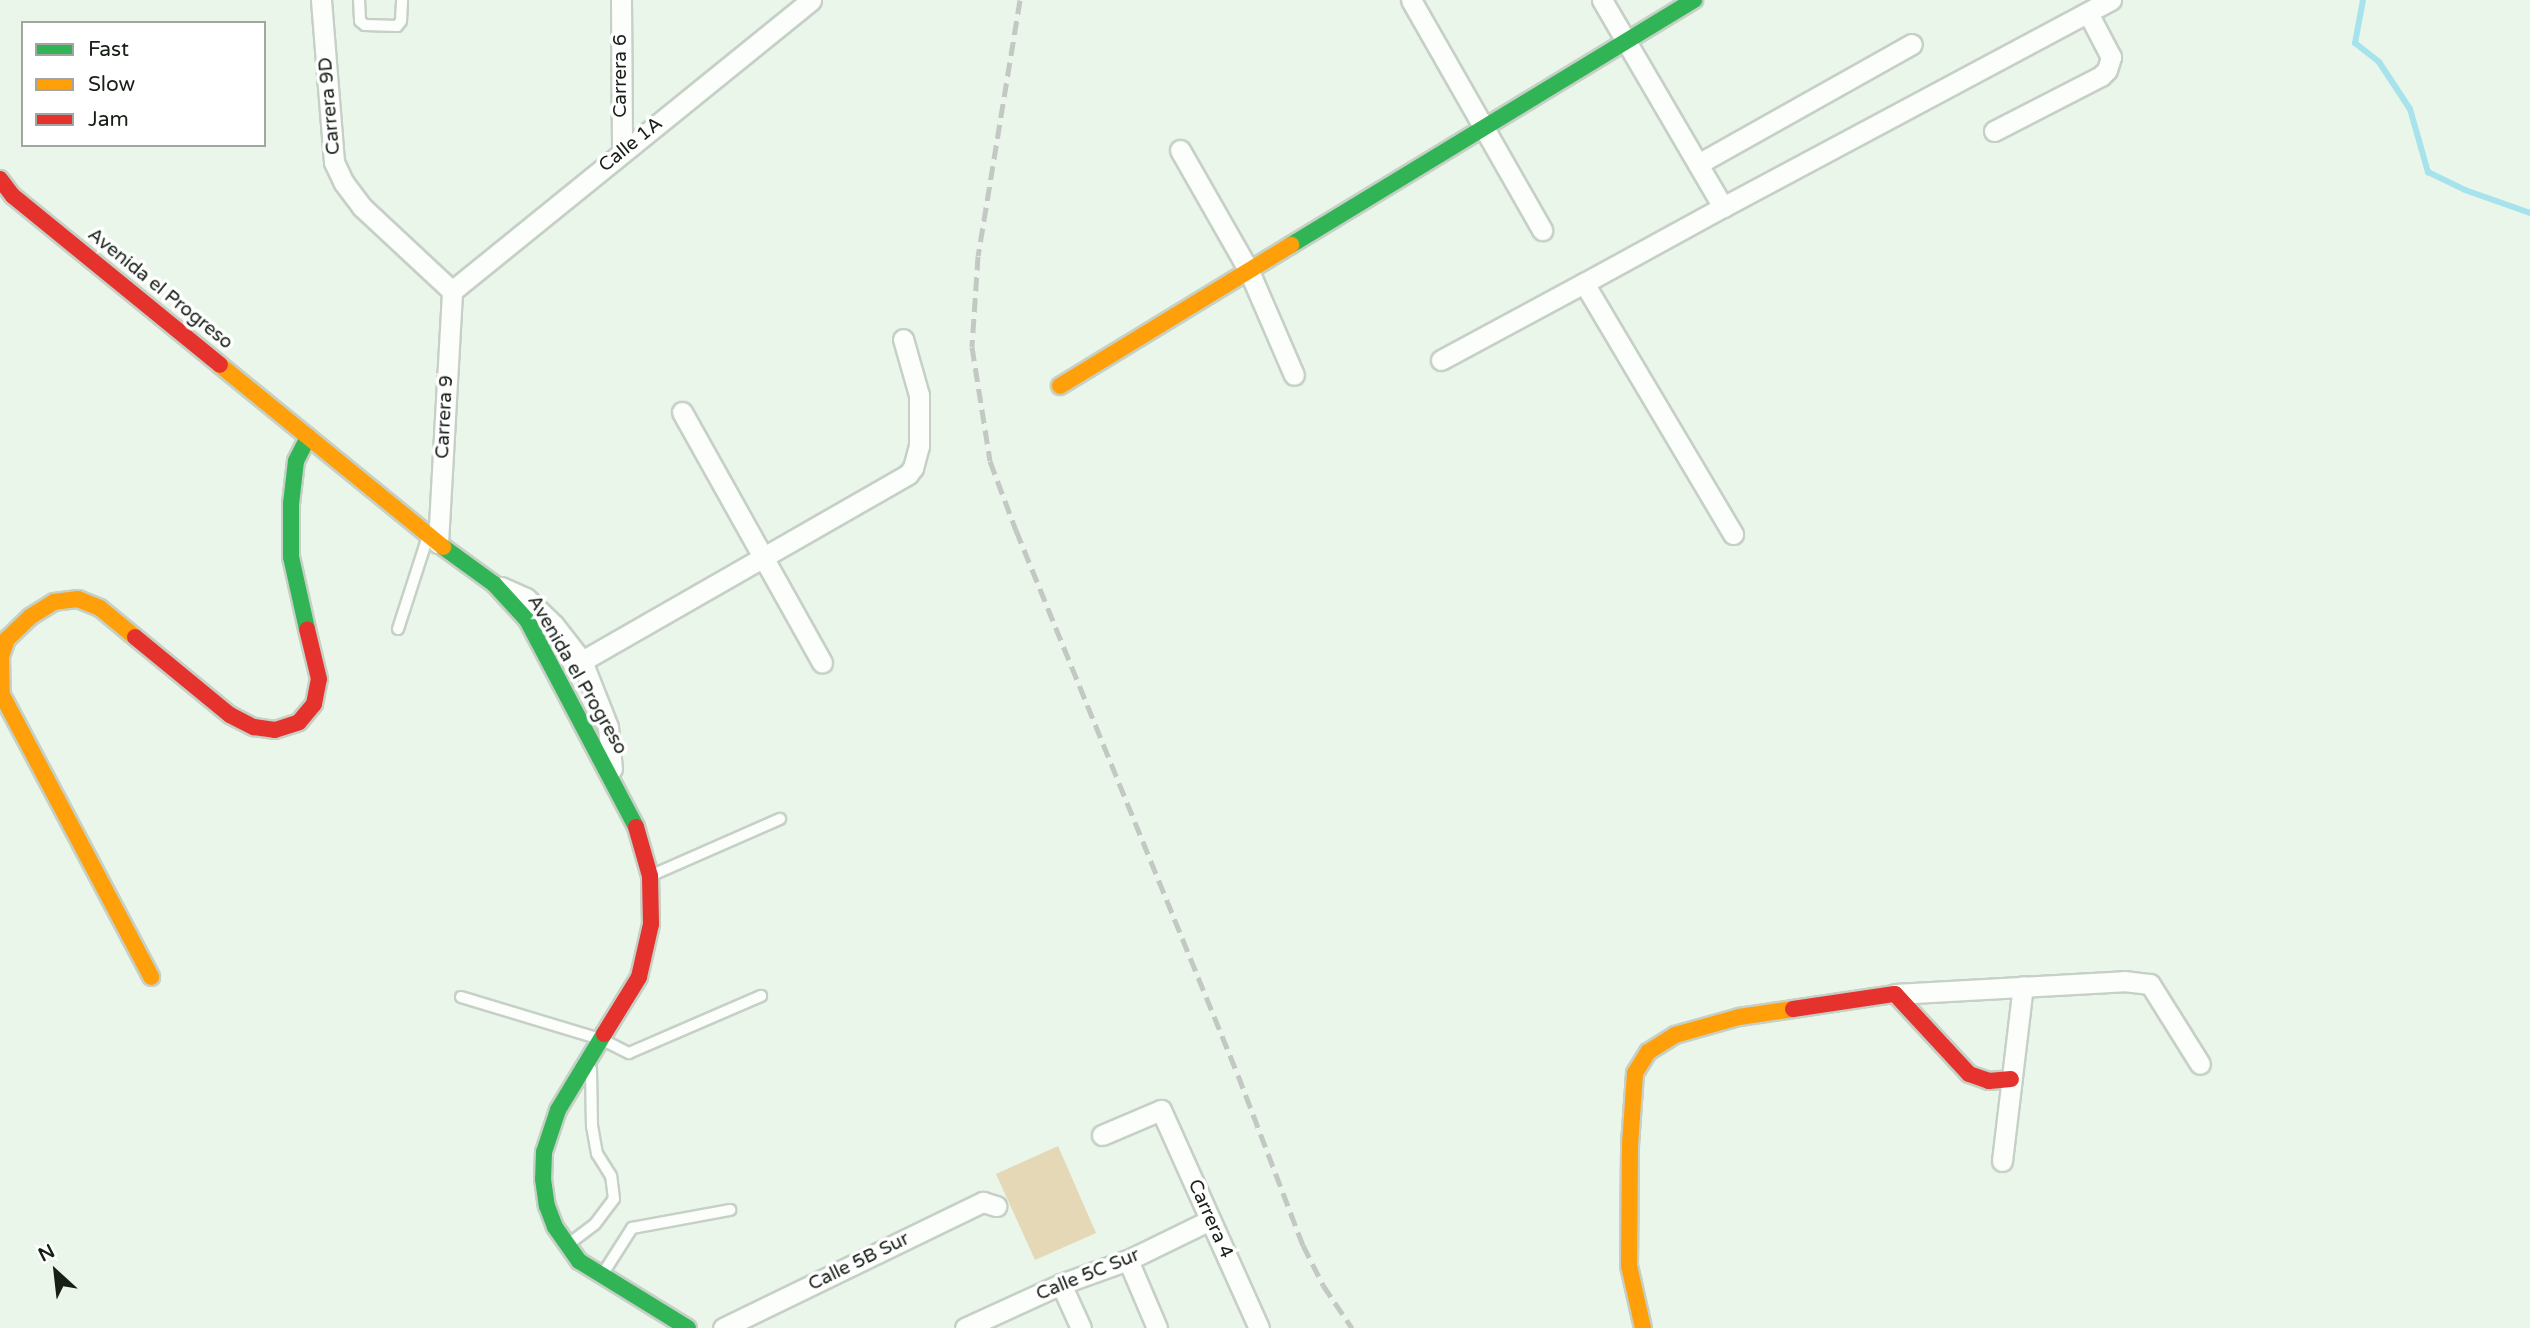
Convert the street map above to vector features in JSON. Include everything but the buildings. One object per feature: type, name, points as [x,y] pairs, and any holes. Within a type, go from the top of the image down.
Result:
[{"type":"street","name":"Carrera 9D","points":[[321,0],[334,162],[344,183],[362,207],[452,292]]},
{"type":"street","name":"Carrera 6","points":[[621,0],[622,151]]},
{"type":"street","name":"Calle 1A","points":[[452,292],[622,151],[811,0]]},
{"type":"street","points":[[1411,0],[1486,127],[1542,230]]},
{"type":"street","points":[[1602,0],[1723,207]]},
{"type":"street","points":[[1060,387],[1694,0]]},
{"type":"street","points":[[1441,360],[2111,0]]},
{"type":"street","points":[[1994,131],[2101,76],[2107,69],[2111,57],[2088,13]]},
{"type":"street","points":[[1698,164],[1912,44]]},
{"type":"street","points":[[1180,150],[1249,271],[1294,375]]},
{"type":"street","name":"Avenida el Progreso","points":[[0,179],[13,195],[308,437],[433,539],[494,584],[527,620],[612,778],[643,845],[650,876],[651,924],[639,976],[603,1040],[558,1110],[544,1152],[542,1179],[547,1206],[567,1246],[579,1261],[688,1328]]},
{"type":"street","points":[[1584,283],[1732,534]]},
{"type":"street","name":"Carrera 9","points":[[433,539],[452,292]]},
{"type":"street","points":[[582,661],[908,474],[914,468],[919,446],[919,395],[903,339]]},
{"type":"street","points":[[682,412],[822,662]]},
{"type":"street","points":[[151,977],[2,695],[1,656],[7,639],[30,617],[54,602],[78,599],[100,608],[230,715],[254,727],[275,730],[299,722],[313,704],[319,679],[291,557],[291,504],[296,461],[308,437]]},
{"type":"street","points":[[494,584],[526,598],[554,625],[582,661],[608,727],[612,778]]},
{"type":"street","points":[[1643,1328],[1629,1266],[1630,1145],[1635,1073],[1648,1052],[1675,1035],[1739,1017],[1895,995],[2124,981],[2150,985],[2200,1064]]},
{"type":"street","points":[[2002,1161],[2023,986]]},
{"type":"street","points":[[1895,995],[1969,1074],[1989,1081],[2011,1079]]},
{"type":"street","name":"Carrera 4","points":[[1102,1135],[1161,1110],[1259,1328]]},
{"type":"street","name":"Calle 5B Sur","points":[[723,1328],[983,1202],[996,1206]]},
{"type":"street","name":"Calle 5C Sur","points":[[965,1328],[1061,1284],[1128,1260],[1210,1220]]},
{"type":"street","points":[[1128,1260],[1157,1328]]},
{"type":"street","points":[[1061,1284],[1081,1328]]},
{"type":"lane","points":[[359,0],[360,21],[365,25],[397,26],[401,21],[402,0]]},
{"type":"lane","points":[[398,629],[433,539]]},
{"type":"lane","points":[[650,876],[780,819]]},
{"type":"lane","points":[[460,997],[603,1040],[629,1053],[761,996]]},
{"type":"lane","points":[[567,1246],[595,1224],[614,1199],[611,1176],[597,1154],[592,1127],[591,1058]]},
{"type":"lane","points":[[601,1276],[632,1227],[730,1210]]},
{"type":"shaded area","points":[[1058,1146],[1096,1233],[1035,1260],[996,1174]]},
{"type":"waterway","points":[[2363,0],[2355,43],[2379,62],[2410,109],[2428,172],[2465,190],[2530,213]]},
{"type":"railway","points":[[1020,0],[978,256],[972,347],[990,461],[1238,1075],[1303,1245],[1323,1285],[1352,1328]]},
{"type":"traffic: fast","points":[[1291,245],[1694,0]]},
{"type":"traffic: fast","points":[[307,629],[291,557],[291,504],[296,461],[308,437]]},
{"type":"traffic: fast","points":[[443,547],[494,584],[527,620],[636,827]]},
{"type":"traffic: fast","points":[[604,1034],[558,1110],[544,1152],[543,1179],[547,1206],[555,1227],[579,1261],[688,1328]]},
{"type":"traffic: slow","points":[[1060,386],[1291,245]]},
{"type":"traffic: slow","points":[[220,365],[443,547]]},
{"type":"traffic: slow","points":[[135,637],[100,608],[78,599],[54,602],[30,617],[7,639],[1,656],[2,695],[151,977]]},
{"type":"traffic: slow","points":[[1643,1328],[1629,1266],[1630,1145],[1635,1073],[1648,1052],[1675,1035],[1739,1017],[1793,1009]]},
{"type":"traffic: jam","points":[[0,179],[13,196],[220,365]]},
{"type":"traffic: jam","points":[[135,637],[230,715],[254,727],[275,730],[299,722],[314,704],[319,679],[307,629]]},
{"type":"traffic: jam","points":[[604,1034],[639,977],[651,924],[650,876],[636,827]]},
{"type":"traffic: jam","points":[[1793,1009],[1895,994],[1969,1074],[1989,1081],[2011,1079]]}]
